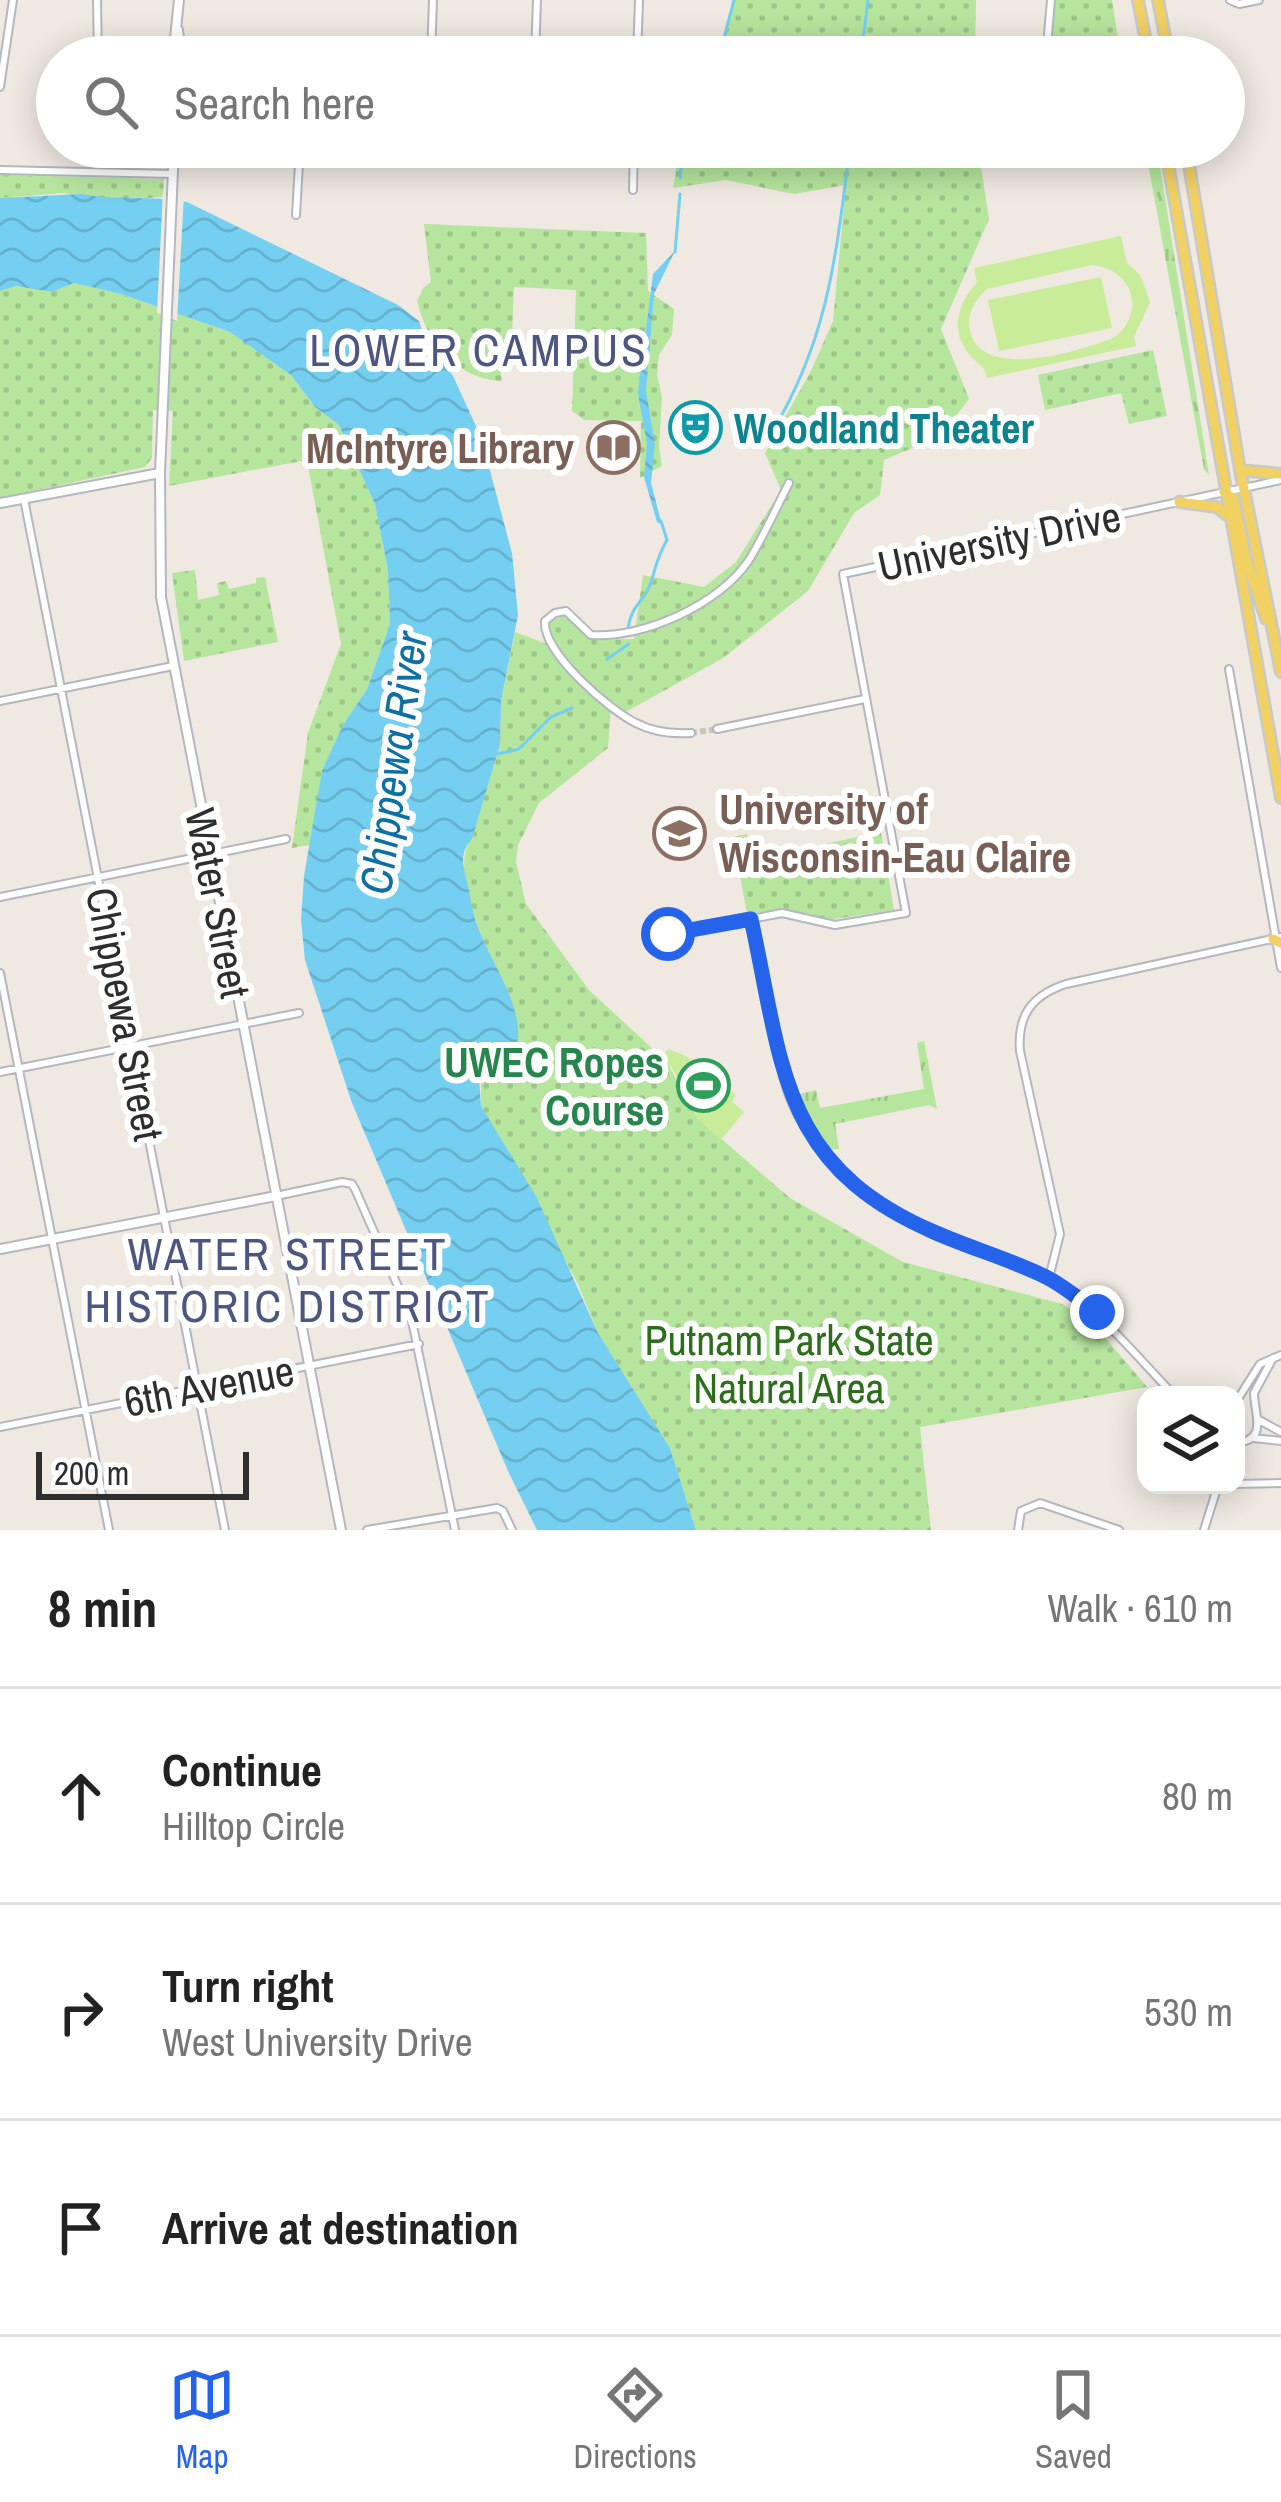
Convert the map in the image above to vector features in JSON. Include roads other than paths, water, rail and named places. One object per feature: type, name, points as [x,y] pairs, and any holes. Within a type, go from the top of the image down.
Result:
[{"type":"main road","points":[[178,36],[179,0]]},
{"type":"main road","points":[[1138,0],[1145,36]]},
{"type":"main road","points":[[1157,0],[1165,36]]},
{"type":"main road","name":"Water Street","points":[[173,168],[160,473],[161,597],[341,1530]]},
{"type":"main road","points":[[1169,168],[1281,798]]},
{"type":"main road","points":[[1190,168],[1240,470],[1281,672]]},
{"type":"main road","points":[[1240,470],[1281,477]]},
{"type":"main road","points":[[0,503],[160,473]]},
{"type":"main road","points":[[1225,491],[1234,499],[1257,597],[1274,635]]},
{"type":"main road","points":[[1178,502],[1217,507],[1230,520]]},
{"type":"main road","points":[[0,1249],[276,1196]]},
{"type":"street","points":[[0,87],[13,0]]},
{"type":"street","points":[[97,0],[98,36]]},
{"type":"street","points":[[431,36],[433,0]]},
{"type":"street","points":[[536,36],[537,0]]},
{"type":"street","points":[[638,36],[639,0]]},
{"type":"street","points":[[1048,36],[1051,0]]},
{"type":"street","points":[[1230,0],[1239,4],[1258,0]]},
{"type":"street","points":[[296,214],[298,168]]},
{"type":"street","points":[[633,190],[634,168]]},
{"type":"street","points":[[0,170],[173,177]]},
{"type":"street","name":"University Drive","points":[[751,919],[782,913],[836,926],[906,914],[843,574],[1281,477]]},
{"type":"street","points":[[691,733],[668,733],[637,724],[591,689],[545,635],[546,619],[555,613],[571,614],[591,635],[628,635],[648,630],[724,588],[748,561],[789,483]]},
{"type":"street","name":"Chippewa Street","points":[[24,499],[225,1530]]},
{"type":"street","points":[[0,700],[173,666]]},
{"type":"street","points":[[1229,669],[1281,968]]},
{"type":"street","points":[[717,729],[866,699]]},
{"type":"street","points":[[0,897],[286,839]]},
{"type":"street","points":[[668,934],[751,919],[788,1092],[825,1156],[894,1213],[1049,1278],[1108,1321],[1167,1386]]},
{"type":"street","points":[[1049,1278],[1060,1234],[1020,1051],[1019,1035],[1030,1003],[1043,991],[1066,984],[1278,940]]},
{"type":"street","points":[[0,973],[110,1530]]},
{"type":"street","points":[[0,1072],[298,1013]]},
{"type":"street","points":[[276,1196],[348,1182],[411,1316],[455,1530]]},
{"type":"street","name":"6th Avenue","points":[[0,1427],[419,1344]]},
{"type":"street","points":[[1245,1392],[1256,1369],[1277,1356]]},
{"type":"street","points":[[1277,1356],[1256,1385],[1254,1409],[1259,1420],[1281,1432]]},
{"type":"street","points":[[1245,1406],[1254,1409]]},
{"type":"street","points":[[1253,1438],[1259,1420]]},
{"type":"street","points":[[1245,1442],[1281,1441]]},
{"type":"street","points":[[1245,1484],[1281,1483]]},
{"type":"street","points":[[1204,1530],[1216,1494]]},
{"type":"street","points":[[1018,1530],[1021,1511],[1040,1503],[1119,1530]]},
{"type":"street","points":[[368,1530],[499,1509],[512,1530]]},
{"type":"water","name":"Chippewa River","points":[[81,194],[187,202],[398,305],[419,321],[425,339],[453,376],[481,437],[512,553],[518,615],[501,701],[500,745],[463,859],[476,922],[510,996],[518,1032],[508,1067],[496,1068],[488,1056],[483,1057],[481,1106],[536,1196],[598,1333],[670,1448],[696,1530],[537,1530],[508,1471],[352,1103],[305,960],[304,876],[322,771],[343,725],[367,689],[390,624],[388,570],[375,504],[339,425],[315,407],[291,375],[230,332],[74,283],[52,292],[16,286],[0,291],[0,198]]},
{"type":"water","points":[[675,251],[654,294],[646,391],[655,444],[651,483],[662,525],[657,522],[644,477],[647,444],[638,393],[653,274]]},
{"type":"waterway","points":[[725,36],[734,0]]},
{"type":"waterway","points":[[864,36],[868,0]]},
{"type":"waterway","points":[[680,178],[681,168]]},
{"type":"waterway","points":[[772,432],[818,329],[847,168]]},
{"type":"waterway","points":[[675,252],[680,194]]},
{"type":"waterway","points":[[628,629],[667,540],[661,521]]},
{"type":"waterway","points":[[607,659],[629,644]]},
{"type":"waterway","points":[[498,754],[519,749],[551,717],[572,708]]},
{"type":"tunnel","points":[[691,733],[717,729]]},
{"type":"place","name":"Woodland Theater","points":[[695,428]]},
{"type":"place","name":"McIntyre Library","points":[[613,448]]},
{"type":"place","name":"University of Wisconsin-Eau Claire","points":[[680,833]]},
{"type":"place","name":"UWEC Ropes Course","points":[[703,1086]]},
{"type":"district","name":"LOWER CAMPUS","points":[[479,350]]},
{"type":"district","name":"WATER STREET HISTORIC DISTRICT","points":[[288,1280]]},
{"type":"park label","name":"Putnam Park State Natural Area","points":[[789,1364]]}]
